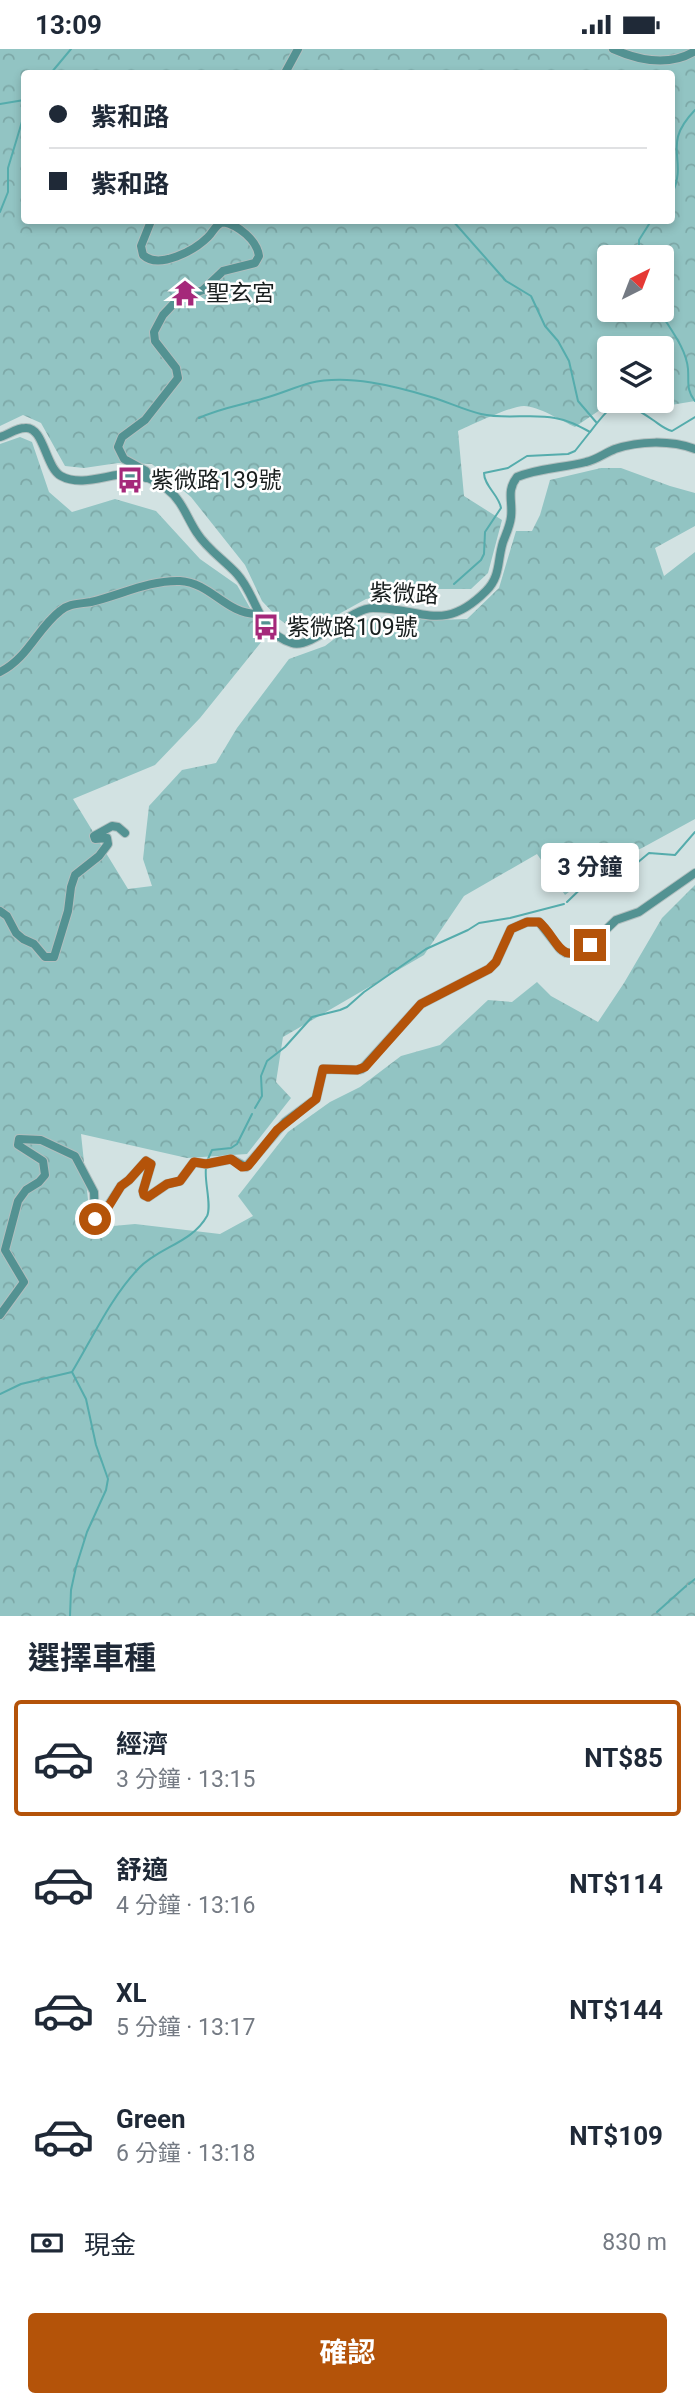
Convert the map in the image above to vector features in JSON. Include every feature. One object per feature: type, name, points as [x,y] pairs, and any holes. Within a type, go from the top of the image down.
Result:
[{"type":"street","points":[[287,70],[298,49]]},
{"type":"street","points":[[613,49],[647,61],[678,58],[695,51]]},
{"type":"street","name":"紫微路","points":[[150,224],[141,246],[143,255],[151,260],[169,260],[176,257],[206,239],[218,224]]},
{"type":"street","name":"紫微路","points":[[230,224],[253,243],[259,256],[255,263],[223,271],[203,290],[178,299],[168,308],[154,332],[155,341],[178,371],[178,378],[145,420],[122,437],[118,447],[124,459],[146,471],[146,478],[167,489],[178,500],[201,538],[241,579],[264,623],[277,634],[297,644],[308,641],[369,608],[427,615],[457,614],[464,610],[488,589],[498,575],[501,552],[511,520],[510,491],[517,477],[592,461],[615,450],[635,445],[671,443],[695,449]]},
{"type":"street","points":[[0,437],[23,428],[34,431],[54,470],[64,478],[83,480],[135,474],[146,478]]},
{"type":"street","points":[[0,672],[17,661],[52,618],[65,607],[147,585],[188,582],[204,587],[236,611],[258,614]]},
{"type":"street","points":[[0,911],[5,913],[11,927],[23,939],[34,944],[45,957],[54,957],[70,904],[75,875],[99,856],[108,843],[107,838],[95,839],[94,836],[112,826],[125,833]]},
{"type":"street","points":[[0,1315],[24,1282],[5,1250],[15,1209],[22,1195],[39,1182],[46,1171],[43,1161],[18,1145],[19,1139],[41,1140],[75,1156],[94,1192],[97,1223],[121,1186],[146,1161],[151,1164],[143,1191],[148,1197],[167,1184],[180,1181],[192,1163],[208,1164],[231,1159],[242,1167],[248,1166],[277,1130],[316,1099],[323,1069],[357,1070],[365,1067],[421,1004],[494,965],[509,932],[515,927],[527,922],[539,922],[560,949],[566,953],[575,953],[590,945],[616,920],[639,912],[695,873]]},
{"type":"green space","points":[[0,49],[695,49],[695,401],[674,404],[674,336],[597,336],[597,412],[575,427],[543,411],[524,406],[501,412],[458,431],[464,496],[502,520],[488,573],[471,589],[422,589],[366,599],[319,625],[297,632],[279,619],[262,601],[245,565],[191,497],[152,464],[118,463],[84,468],[65,466],[41,423],[23,415],[0,426]]},
{"type":"green space","points":[[20,437],[32,442],[49,492],[72,512],[115,499],[156,511],[200,559],[237,585],[266,636],[200,718],[155,765],[73,799],[128,889],[152,886],[143,859],[149,806],[182,770],[216,763],[237,728],[289,659],[325,646],[358,621],[386,617],[467,619],[499,588],[516,531],[532,531],[540,515],[550,480],[601,468],[621,468],[695,493],[695,526],[655,548],[664,576],[695,552],[695,819],[606,864],[565,895],[537,854],[464,896],[424,955],[283,1037],[276,1082],[291,1098],[247,1154],[187,1158],[81,1134],[91,1228],[135,1224],[220,1234],[253,1216],[238,1196],[288,1132],[330,1102],[360,1087],[401,1056],[440,1045],[488,1000],[512,1002],[537,982],[551,996],[598,1022],[662,918],[695,885],[695,1616],[0,1616],[0,444]]},
{"type":"waterway","points":[[54,70],[71,49]]},
{"type":"waterway","points":[[0,104],[21,100]]},
{"type":"waterway","points":[[675,185],[679,133],[695,110]]},
{"type":"waterway","points":[[0,212],[8,192],[8,168],[21,125]]},
{"type":"waterway","points":[[456,224],[506,281],[531,296],[545,326],[558,341],[569,361],[578,401],[596,422]]},
{"type":"waterway","points":[[639,245],[639,240],[649,224]]},
{"type":"waterway","points":[[667,322],[687,361],[689,389],[695,401]]},
{"type":"waterway","points":[[199,418],[310,383],[340,380],[402,389],[490,416],[560,419],[590,432],[605,413],[618,405],[632,407],[672,431],[695,417]]},
{"type":"waterway","points":[[454,584],[481,560],[484,554],[485,532],[501,508],[486,482],[484,473],[508,468],[527,456],[568,454],[575,451],[590,432]]},
{"type":"waterway","points":[[567,902],[596,874],[637,863],[649,853],[675,855],[695,832]]},
{"type":"waterway","points":[[255,1108],[262,1096],[261,1076],[267,1061],[285,1047],[312,1017],[347,1007],[426,949],[479,923],[564,904]]},
{"type":"waterway","points":[[208,1159],[212,1150],[231,1148],[237,1144],[252,1114]]},
{"type":"waterway","points":[[0,1394],[21,1384],[72,1372],[111,1304],[129,1279],[147,1261],[193,1233],[207,1216],[209,1206],[206,1168]]},
{"type":"waterway","points":[[70,1616],[71,1590],[76,1567],[108,1479],[96,1445],[86,1399],[72,1372]]},
{"type":"waterway","points":[[689,1584],[695,1579]]},
{"type":"waterway","points":[[657,1612],[686,1586]]},
{"type":"place","name":"聖玄宮","points":[[185,293]]},
{"type":"place","name":"紫微路139號","points":[[130,480]]},
{"type":"place","name":"紫微路109號","points":[[266,627]]},
{"type":"route","points":[[95,1219],[99,1222],[121,1186],[146,1161],[151,1164],[143,1191],[148,1197],[167,1184],[180,1181],[194,1162],[206,1164],[231,1159],[242,1167],[248,1166],[285,1122],[316,1099],[323,1069],[328,1067],[360,1070],[365,1067],[421,1004],[494,965],[509,932],[515,927],[527,922],[539,922],[566,953],[582,951],[590,945]]}]
